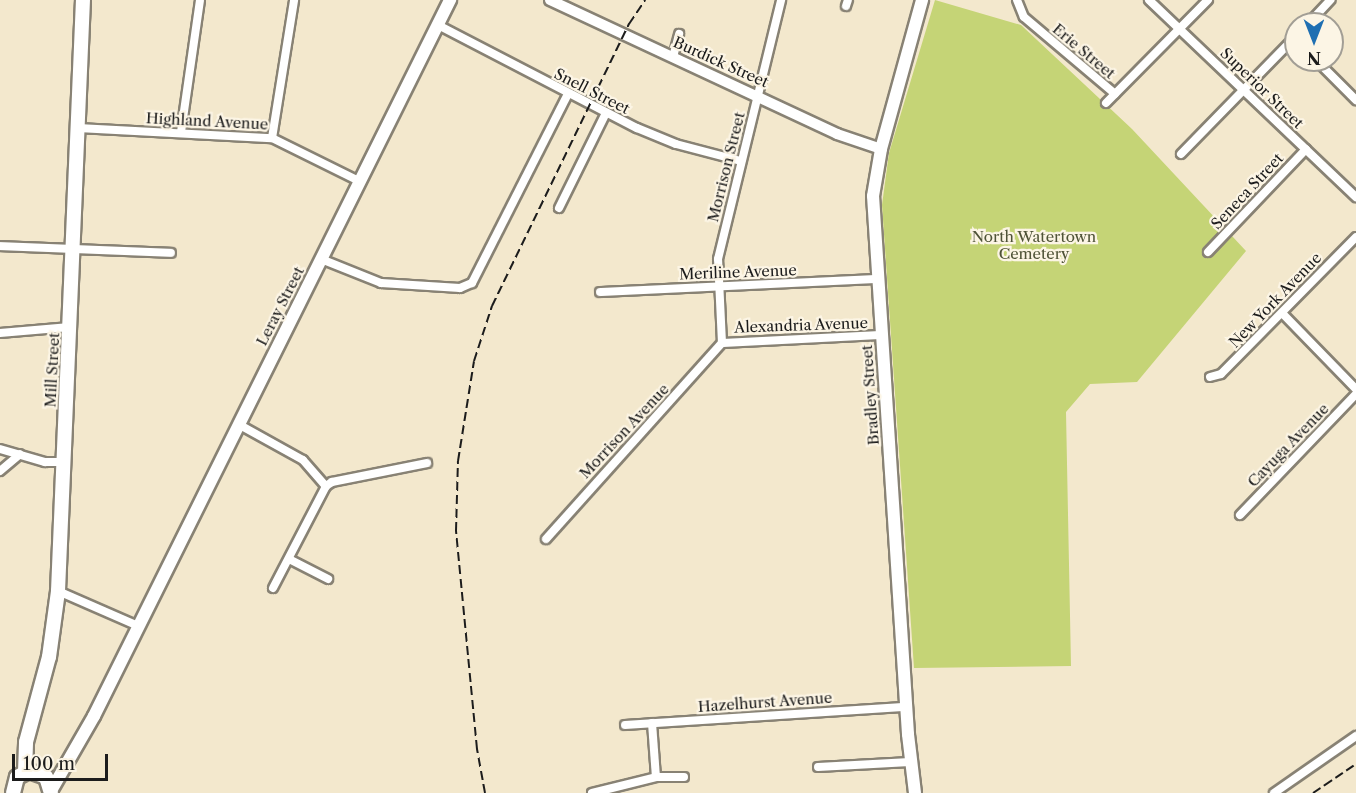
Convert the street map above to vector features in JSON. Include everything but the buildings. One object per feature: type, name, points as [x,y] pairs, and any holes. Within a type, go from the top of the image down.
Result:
[{"type":"highway","name":"Mill Street","points":[[34,772],[29,738],[49,657],[58,591],[83,0]]},
{"type":"highway","points":[[13,793],[15,780],[34,772],[51,791]]},
{"type":"main road","name":"Leray Street","points":[[94,711],[450,0]]},
{"type":"main road","name":"Bradley Street","points":[[915,793],[906,707],[873,196],[881,149],[922,0]]},
{"type":"main road","points":[[34,772],[58,764],[94,711]]},
{"type":"main road","points":[[51,791],[94,711]]},
{"type":"street","points":[[181,132],[200,0]]},
{"type":"street","points":[[272,138],[294,0]]},
{"type":"street","name":"Burdick Street","points":[[550,0],[758,94],[837,134],[881,149]]},
{"type":"street","name":"Morrison Street","points":[[722,343],[718,259],[781,0]]},
{"type":"street","name":"Erie Street","points":[[1017,0],[1018,12],[1115,94]]},
{"type":"street","name":"Superior Street","points":[[1149,0],[1356,197]]},
{"type":"street","points":[[1106,103],[1208,0]]},
{"type":"street","points":[[1319,12],[1330,0]]},
{"type":"street","name":"Snell Street","points":[[438,25],[606,113],[676,144],[741,161]]},
{"type":"street","points":[[673,57],[679,34]]},
{"type":"street","points":[[1181,154],[1284,49]]},
{"type":"street","points":[[1328,72],[1356,100]]},
{"type":"street","points":[[321,259],[381,283],[460,288],[471,283],[568,94]]},
{"type":"street","points":[[559,208],[606,113]]},
{"type":"street","name":"Highland Avenue","points":[[78,128],[272,138],[359,181]]},
{"type":"street","name":"Seneca Street","points":[[1208,252],[1306,149]]},
{"type":"street","name":"New York Avenue","points":[[1210,377],[1221,374],[1356,237]]},
{"type":"street","points":[[0,246],[171,253]]},
{"type":"street","name":"Meriline Avenue","points":[[600,292],[877,279]]},
{"type":"street","points":[[1282,313],[1356,389]]},
{"type":"street","points":[[0,333],[70,327]]},
{"type":"street","name":"Alexandria Avenue","points":[[722,343],[881,335]]},
{"type":"street","name":"Morrison Avenue","points":[[546,538],[722,343]]},
{"type":"street","name":"Cayuga Avenue","points":[[1240,515],[1356,394]]},
{"type":"street","points":[[238,424],[303,460],[326,486]]},
{"type":"street","points":[[0,449],[45,462],[64,462]]},
{"type":"street","points":[[0,471],[20,454]]},
{"type":"street","points":[[273,588],[326,486],[332,482],[427,463]]},
{"type":"street","points":[[289,559],[328,579]]},
{"type":"street","points":[[58,591],[138,626]]},
{"type":"street","name":"Hazelhurst Avenue","points":[[625,725],[906,707]]},
{"type":"street","points":[[652,723],[656,777]]},
{"type":"street","points":[[1274,793],[1356,736]]},
{"type":"street","points":[[818,767],[910,762]]},
{"type":"street","points":[[592,793],[656,777],[684,777]]},
{"type":"green space","name":"North Watertown Cemetery","points":[[935,0],[1021,25],[1132,129],[1246,251],[1137,382],[1090,384],[1066,412],[1071,666],[914,668],[882,205],[889,153]]},
{"type":"railway","points":[[485,793],[477,749],[456,531],[458,461],[474,361],[492,306],[629,24],[645,0]]},
{"type":"railway","points":[[1313,793],[1356,764]]}]
